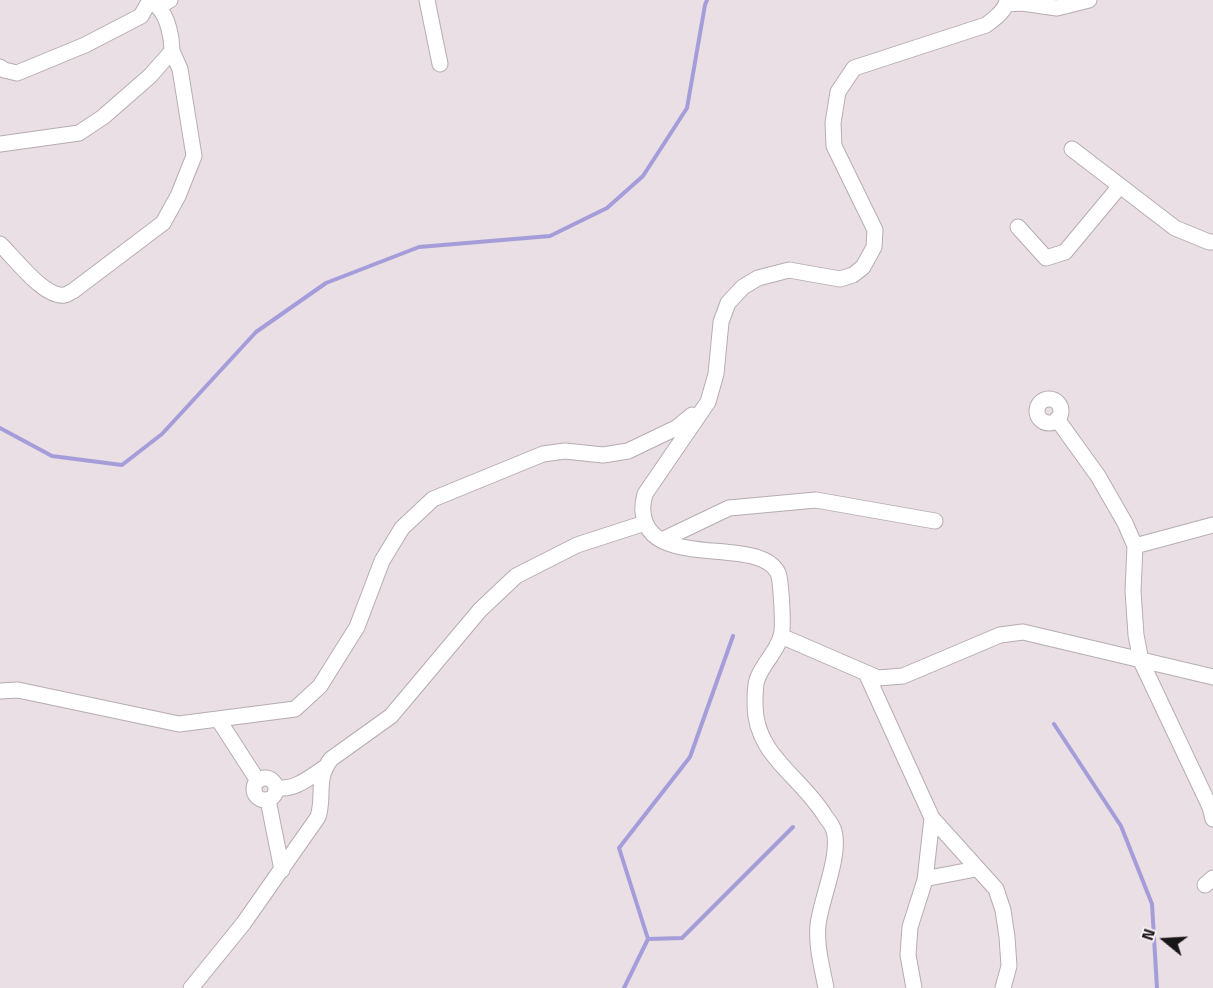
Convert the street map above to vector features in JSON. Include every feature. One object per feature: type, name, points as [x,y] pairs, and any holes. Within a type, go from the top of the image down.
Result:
[{"type":"street","points":[[427,0],[440,64]]},
{"type":"street","points":[[826,988],[818,945],[818,924],[836,848],[834,830],[818,804],[771,755],[762,738],[755,705],[756,680],[782,636],[778,574],[771,564],[759,557],[681,547],[662,540],[652,533],[645,523],[643,510],[645,494],[708,402],[716,374],[720,322],[728,303],[743,287],[758,278],[789,270],[840,279],[853,275],[863,267],[874,247],[875,230],[834,146],[833,123],[838,92],[854,68],[987,25],[1007,2],[1057,8],[1089,0]]},
{"type":"street","points":[[0,67],[8,72],[24,71],[94,40],[141,16],[156,4],[163,12],[172,38],[172,51],[180,69],[194,156],[178,196],[162,222],[73,291],[63,296],[50,293],[36,282],[0,244]]},
{"type":"street","points":[[0,144],[79,133],[103,117],[150,76],[172,51]]},
{"type":"street","points":[[1072,149],[1175,228],[1213,242]]},
{"type":"street","points":[[1018,227],[1046,258],[1065,252],[1120,186]]},
{"type":"street","points":[[0,691],[18,690],[179,724],[295,708],[320,686],[357,627],[382,561],[402,528],[434,499],[543,454],[565,451],[603,455],[628,451],[676,428],[708,402]]},
{"type":"street","points":[[1057,419],[1098,476],[1125,523],[1135,546],[1132,591],[1141,661],[1210,807],[1213,819]]},
{"type":"street","points":[[662,540],[729,508],[816,500],[935,521]]},
{"type":"street","points":[[191,988],[243,924],[318,818],[321,808],[320,780],[324,768],[331,759],[391,716],[480,610],[516,576],[577,545],[645,523]]},
{"type":"street","points":[[1135,546],[1213,525]]},
{"type":"street","points":[[782,636],[878,678],[903,676],[1000,635],[1023,632],[1213,677]]},
{"type":"street","points":[[866,673],[932,818],[996,889],[1003,910],[1009,966],[1003,988]]},
{"type":"street","points":[[218,719],[258,781],[269,779],[282,870]]},
{"type":"street","points":[[272,793],[291,787],[324,768]]},
{"type":"street","points":[[914,988],[908,955],[910,934],[925,880],[932,818]]},
{"type":"street","points":[[925,880],[976,868]]},
{"type":"waterway","points":[[0,428],[52,456],[122,465],[162,434],[256,332],[326,283],[419,247],[550,236],[607,208],[643,176],[687,108],[707,0]]},
{"type":"waterway","points":[[624,988],[648,939],[619,848],[690,757],[733,636]]},
{"type":"waterway","points":[[1054,724],[1121,826],[1152,904],[1157,988]]},
{"type":"waterway","points":[[648,939],[682,938],[793,827]]}]
